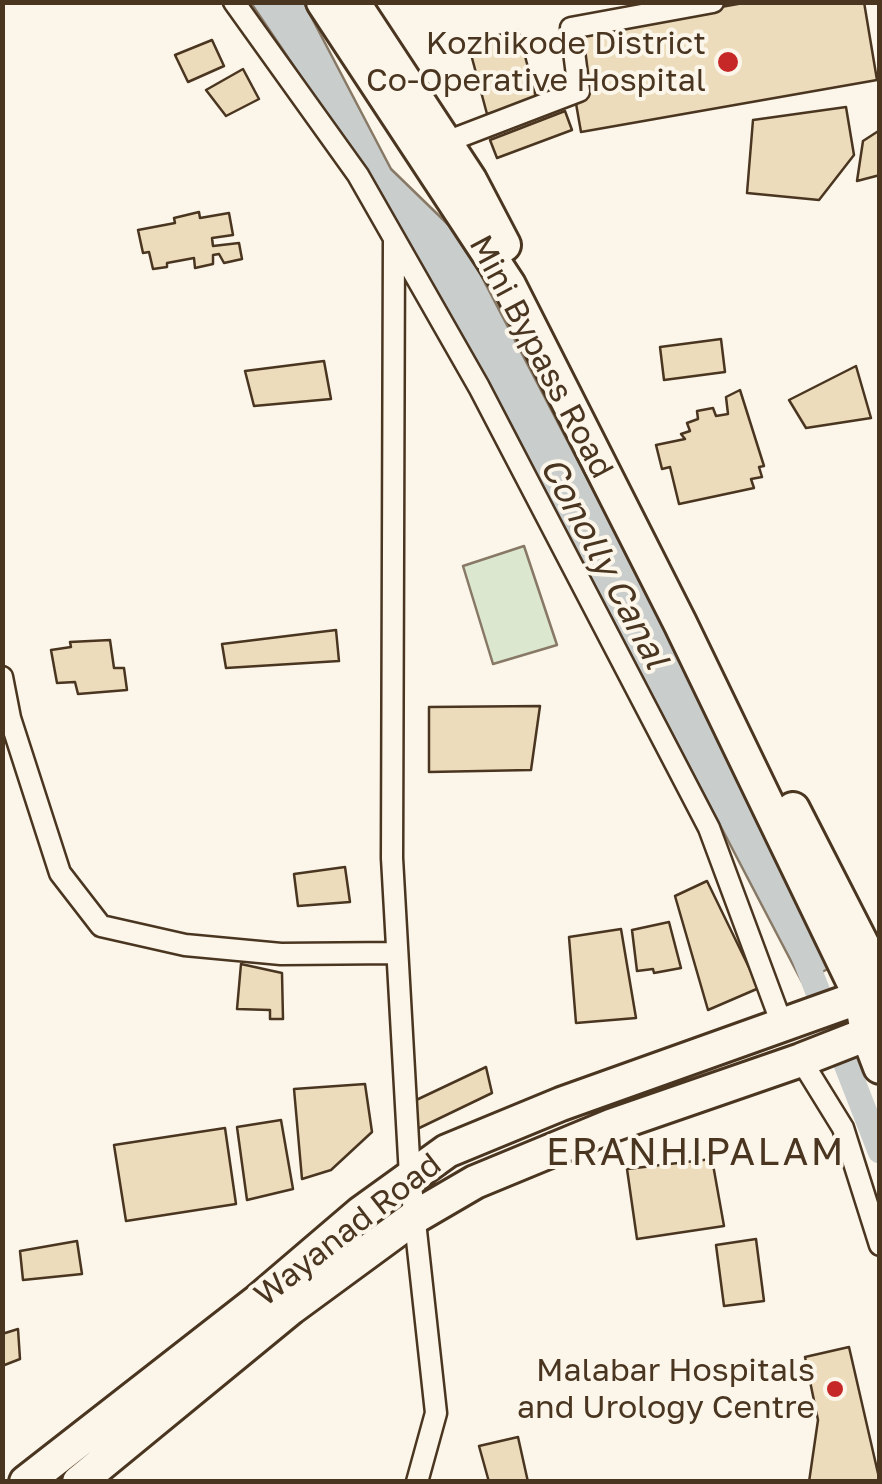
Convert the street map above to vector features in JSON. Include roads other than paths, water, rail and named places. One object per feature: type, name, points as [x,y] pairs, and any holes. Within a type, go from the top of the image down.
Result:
[{"type":"main road","name":"Mini Bypass Road","points":[[323,2],[509,285],[680,624],[873,989]]},
{"type":"main road","name":"Mini Bypass Road","points":[[353,2],[470,180],[873,989]]},
{"type":"main road","name":"Wayanad Road","points":[[26,1482],[258,1301],[410,1176],[448,1151],[561,1104],[783,1027],[873,989]]},
{"type":"main road","points":[[873,989],[873,1031],[880,1067]]},
{"type":"main road","name":"Wayanad Road","points":[[79,1482],[291,1308],[415,1217],[475,1182],[613,1126],[873,1031]]},
{"type":"street","points":[[234,2],[358,175],[479,387],[708,828],[783,1027]]},
{"type":"street","points":[[446,142],[578,91],[571,28],[713,2]]},
{"type":"street","points":[[394,238],[392,858],[410,1176],[436,1413],[417,1482]]},
{"type":"street","points":[[2,677],[6,718],[60,873],[101,926],[185,945],[223,949],[281,954],[397,952]]},
{"type":"street","points":[[801,1060],[842,1128],[880,1245]]},
{"type":"water","points":[[251,3],[304,3],[391,169],[461,237],[840,963],[802,982],[584,565],[386,202]]},
{"type":"waterway","name":"Conolly Canal","points":[[800,946],[880,1151]]},
{"type":"place","name":"Kozhikode District Co-Operative Hospital","points":[[728,62]]},
{"type":"place","name":"Malabar Hospitals and Urology Centre","points":[[835,1389]]},
{"type":"district","name":"ERANHIPALAM","points":[[696,1153]]}]
